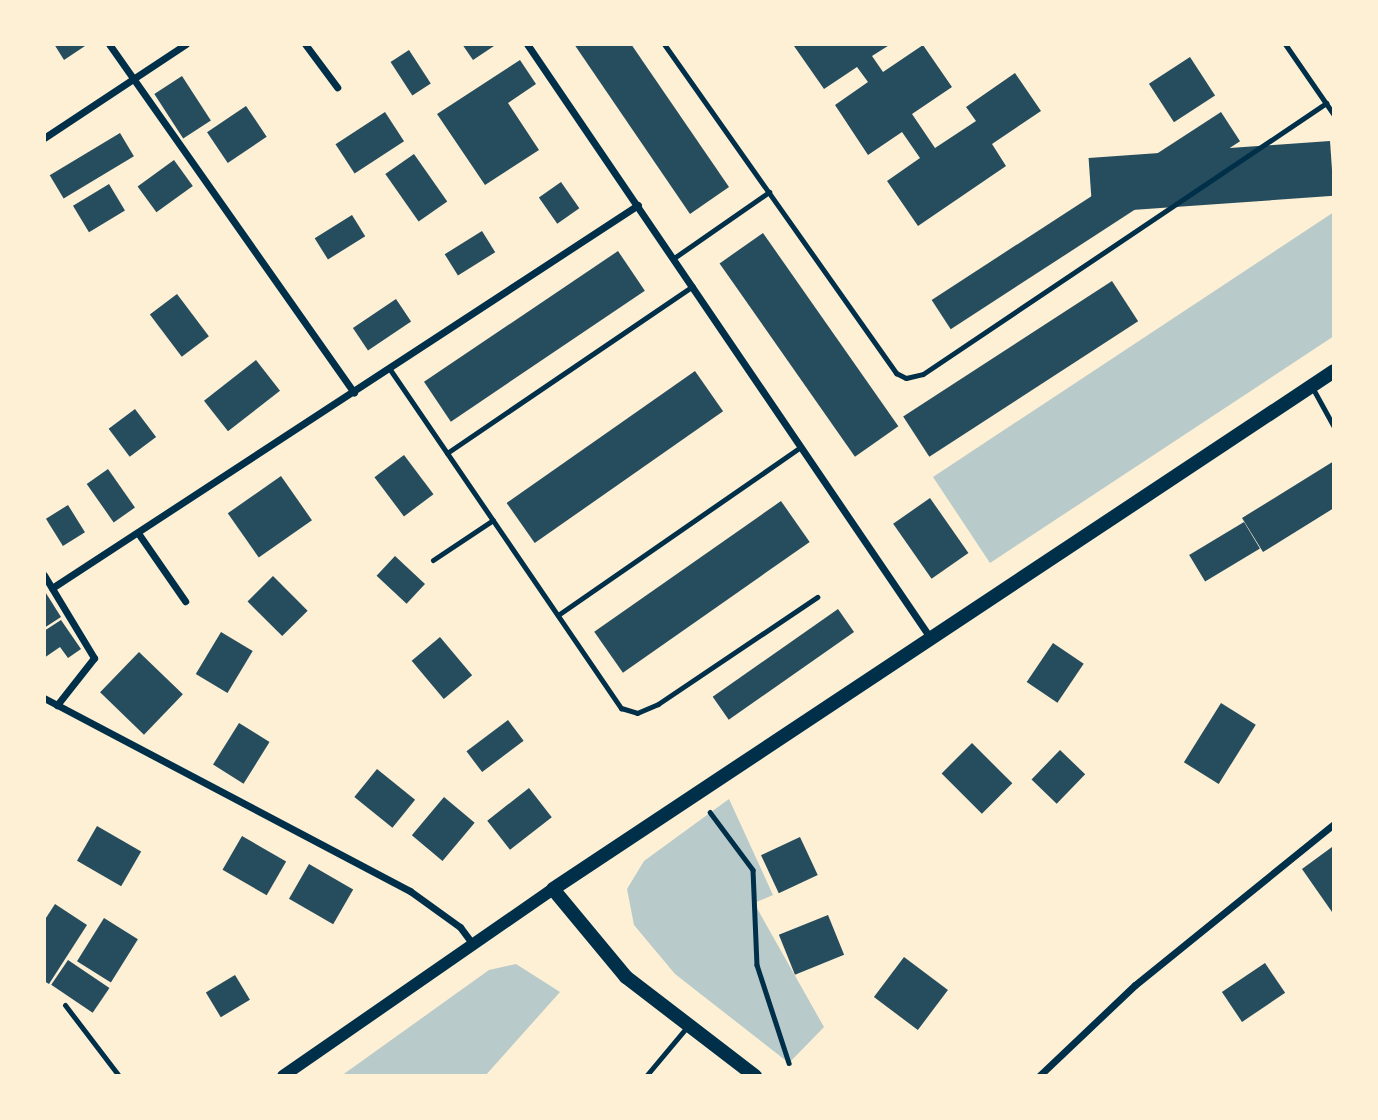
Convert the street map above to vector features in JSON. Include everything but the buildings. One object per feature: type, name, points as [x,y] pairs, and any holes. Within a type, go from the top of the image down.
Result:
[{"type":"main road","points":[[755,1076],[687,1027],[626,977],[553,890],[929,636],[1334,371]]},
{"type":"street","points":[[109,44],[354,392]]},
{"type":"street","points":[[44,138],[186,44]]},
{"type":"street","points":[[305,44],[337,87]]},
{"type":"street","points":[[527,44],[929,636]]},
{"type":"street","points":[[52,588],[638,205]]},
{"type":"street","points":[[138,533],[185,601]]},
{"type":"street","points":[[44,575],[94,658],[57,705]]},
{"type":"street","points":[[44,698],[410,891],[453,920],[472,944]]},
{"type":"street","points":[[1039,1076],[1135,985],[1334,824]]},
{"type":"street","points":[[283,1076],[553,890]]},
{"type":"lane","points":[[664,44],[896,373],[906,378],[923,374],[1326,103]]},
{"type":"lane","points":[[1285,44],[1334,115]]},
{"type":"lane","points":[[674,258],[769,192]]},
{"type":"lane","points":[[447,453],[693,286]]},
{"type":"lane","points":[[389,368],[621,708],[637,713],[817,597]]},
{"type":"lane","points":[[1312,387],[1334,427]]},
{"type":"lane","points":[[558,615],[801,447]]},
{"type":"lane","points":[[433,560],[493,520]]},
{"type":"lane","points":[[65,1005],[120,1076]]},
{"type":"lane","points":[[646,1076],[687,1027]]},
{"type":"path","points":[[710,812],[753,870],[757,965],[789,1063]]},
{"type":"shaded area","points":[[1334,212],[1334,336],[990,563],[933,477]]},
{"type":"shaded area","points":[[729,799],[773,895],[754,903],[824,1027],[789,1063],[675,974],[634,925],[627,889],[644,861]]},
{"type":"shaded area","points":[[516,964],[560,992],[485,1076],[341,1076],[489,970]]}]
